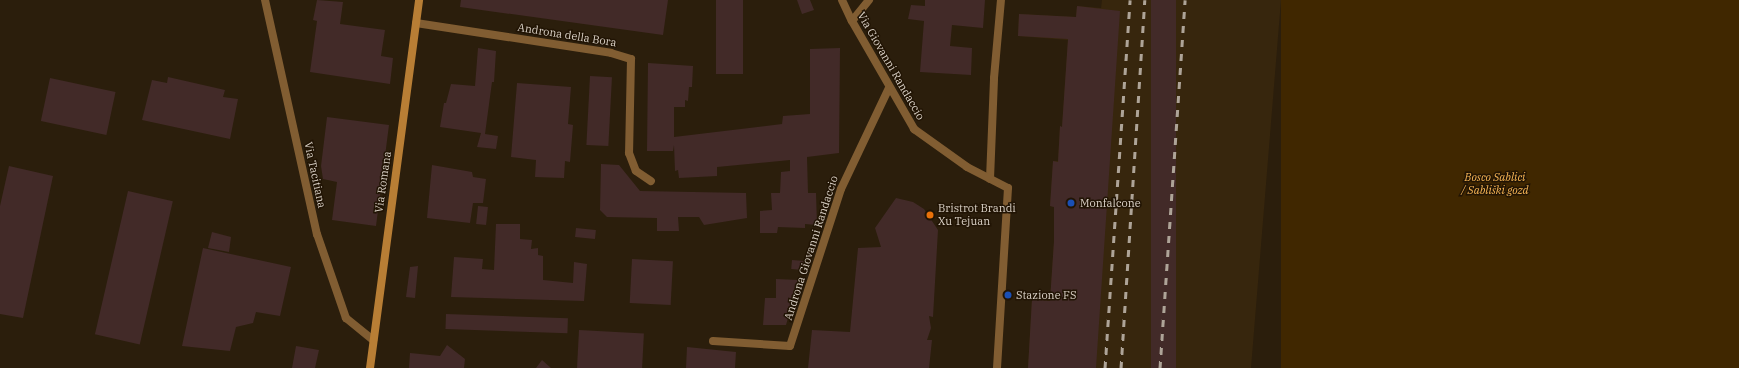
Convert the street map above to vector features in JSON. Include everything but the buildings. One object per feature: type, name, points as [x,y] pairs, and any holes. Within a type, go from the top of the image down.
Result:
[{"type":"street","name":"Via Tacitiana","points":[[265,0],[317,234],[346,318],[373,340]]},
{"type":"street","name":"Via Romana","points":[[370,368],[419,0]]},
{"type":"street","name":"Via Giovanni Randaccio","points":[[842,0],[889,88],[914,129],[967,167],[1008,188],[997,368]]},
{"type":"street","points":[[852,21],[869,0]]},
{"type":"street","points":[[990,179],[994,78],[1001,0]]},
{"type":"street","name":"Androna della Bora","points":[[416,23],[611,52],[631,59],[629,153],[636,171],[651,181]]},
{"type":"street","name":"Androna Giovanni Randaccio","points":[[713,341],[790,346],[841,189],[889,88]]},
{"type":"shaded area","points":[[1102,0],[1281,0],[1251,368],[1028,368],[1032,299],[1050,300],[1054,241],[1054,207],[1050,206],[1053,161],[1058,161],[1068,40],[1018,36],[1019,14],[1076,17],[1077,6],[1101,8]]},
{"type":"green space","name":"Bosco Sablici / Sabliški gozd","points":[[1281,0],[1739,0],[1739,368],[1281,368]]},
{"type":"railway","points":[[1105,368],[1130,0]]},
{"type":"railway","points":[[1121,368],[1145,0]]},
{"type":"railway","points":[[1160,368],[1185,0]]},
{"type":"place","name":"Monfalcone","points":[[1071,203]]},
{"type":"place","name":"Bristrot Brandi Xu Tejuan","points":[[930,215]]},
{"type":"place","name":"Stazione FS","points":[[1008,295]]}]
